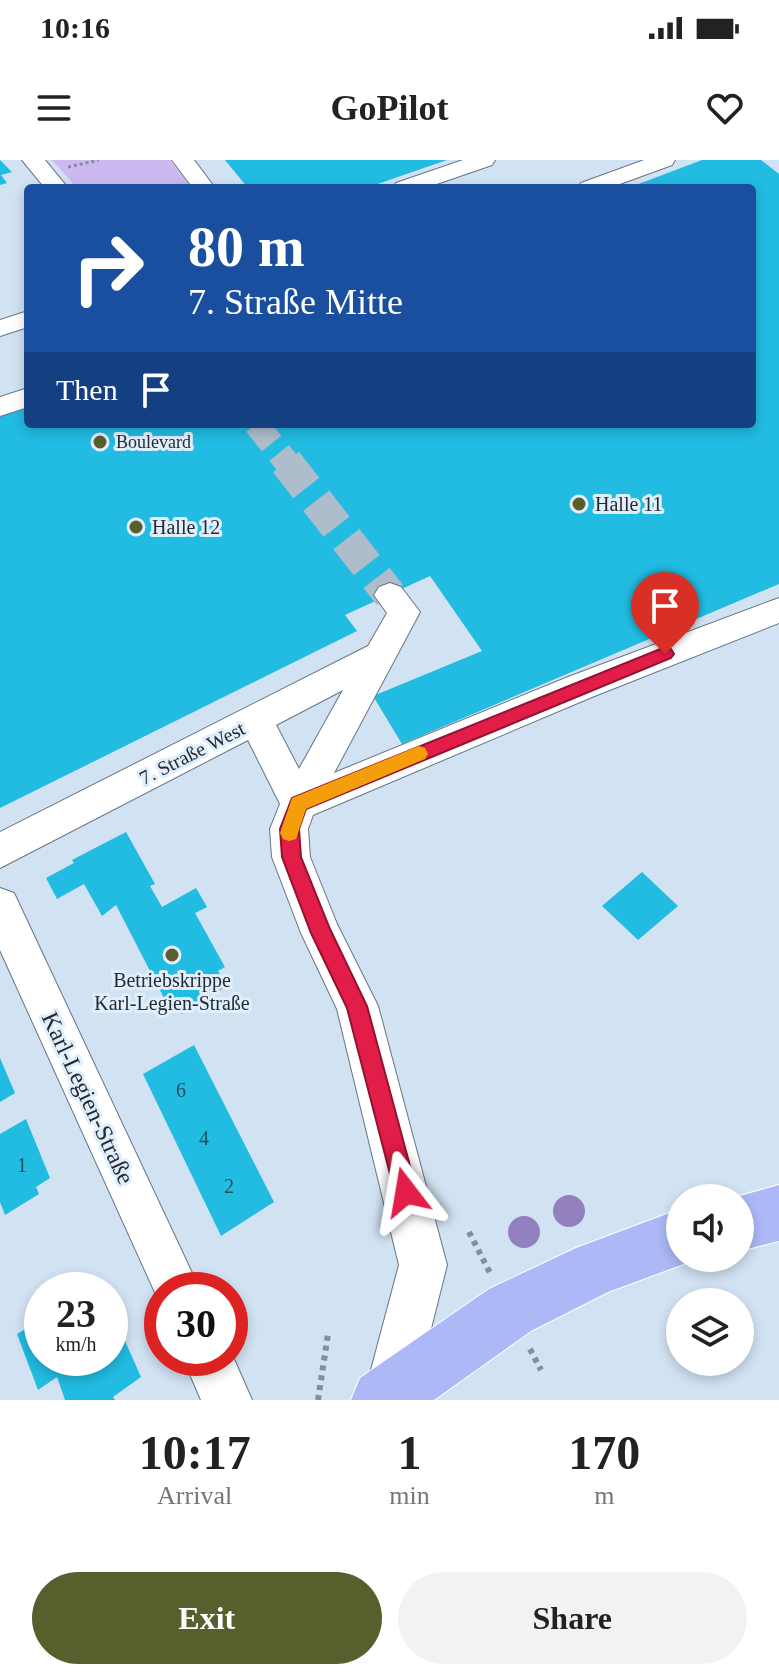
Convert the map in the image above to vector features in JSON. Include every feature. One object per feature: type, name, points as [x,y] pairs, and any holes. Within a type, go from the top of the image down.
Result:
[{"type":"main road","points":[[754,1219],[779,1213]]},
{"type":"main road","points":[[386,1398],[510,1310],[596,1268],[666,1243]]},
{"type":"street","points":[[33,160],[54,184]]},
{"type":"street","points":[[183,160],[201,184]]},
{"type":"street","points":[[415,184],[484,160]]},
{"type":"street","points":[[600,184],[664,160]]},
{"type":"street","points":[[0,328],[24,320]]},
{"type":"street","points":[[0,407],[24,398]]},
{"type":"street","points":[[386,1398],[423,1265],[357,1006],[321,933],[291,857],[289,829],[298,804],[404,612],[390,595]]},
{"type":"street","points":[[298,804],[580,687],[779,610]]},
{"type":"street","name":"7. Straße West","points":[[0,851],[383,654]]},
{"type":"street","points":[[256,721],[298,804]]},
{"type":"street","name":"Karl-Legien-Straße","points":[[0,906],[168,1272]]},
{"type":"street","points":[[216,1376],[227,1400]]},
{"type":"path","points":[[318,1400],[328,1334]]},
{"type":"shaded area","points":[[52,160],[170,160],[189,184],[73,184]]},
{"type":"building","points":[[0,160],[12,172],[1,175],[7,183],[0,185]]},
{"type":"building","points":[[225,160],[447,160],[378,184],[245,184]]},
{"type":"building","points":[[702,160],[761,160],[779,174],[779,584],[402,744],[373,696],[482,651],[430,576],[345,615],[357,631],[0,808],[0,417],[24,408],[24,428],[756,428],[756,184],[639,184]]},
{"type":"building","points":[[126,832],[155,884],[150,886],[162,907],[196,888],[207,907],[195,913],[225,967],[218,971],[227,986],[182,1014],[173,998],[166,1002],[116,905],[102,916],[84,884],[57,899],[46,878],[74,863],[72,860]]},
{"type":"building","points":[[642,872],[678,906],[638,940],[602,906]]},
{"type":"building","points":[[194,1045],[274,1202],[221,1236],[143,1074]]},
{"type":"building","points":[[0,1058],[15,1093],[0,1102]]},
{"type":"building","points":[[26,1119],[50,1178],[36,1187],[39,1194],[5,1215],[0,1202],[0,1134]]},
{"type":"building","points":[[24,1330],[24,1353],[17,1334]]},
{"type":"building","points":[[128,1348],[141,1377],[113,1397],[115,1400],[65,1400],[57,1377],[38,1390],[33,1376],[128,1376]]},
{"type":"tunnel","points":[[259,428],[288,464]]},
{"type":"tunnel","points":[[286,462],[390,595]]},
{"type":"slow traffic","points":[[289,833],[298,804],[419,754]]},
{"type":"place","name":"Boulevard","points":[[100,442]]},
{"type":"place","name":"Halle 11","points":[[579,504]]},
{"type":"place","name":"Halle 12","points":[[136,527]]},
{"type":"place","name":"Betriebskrippe Karl-Legien-Straße","points":[[172,955]]},
{"type":"route","points":[[406,1192],[357,1006],[321,933],[291,857],[289,829],[298,804],[665,654]]}]
